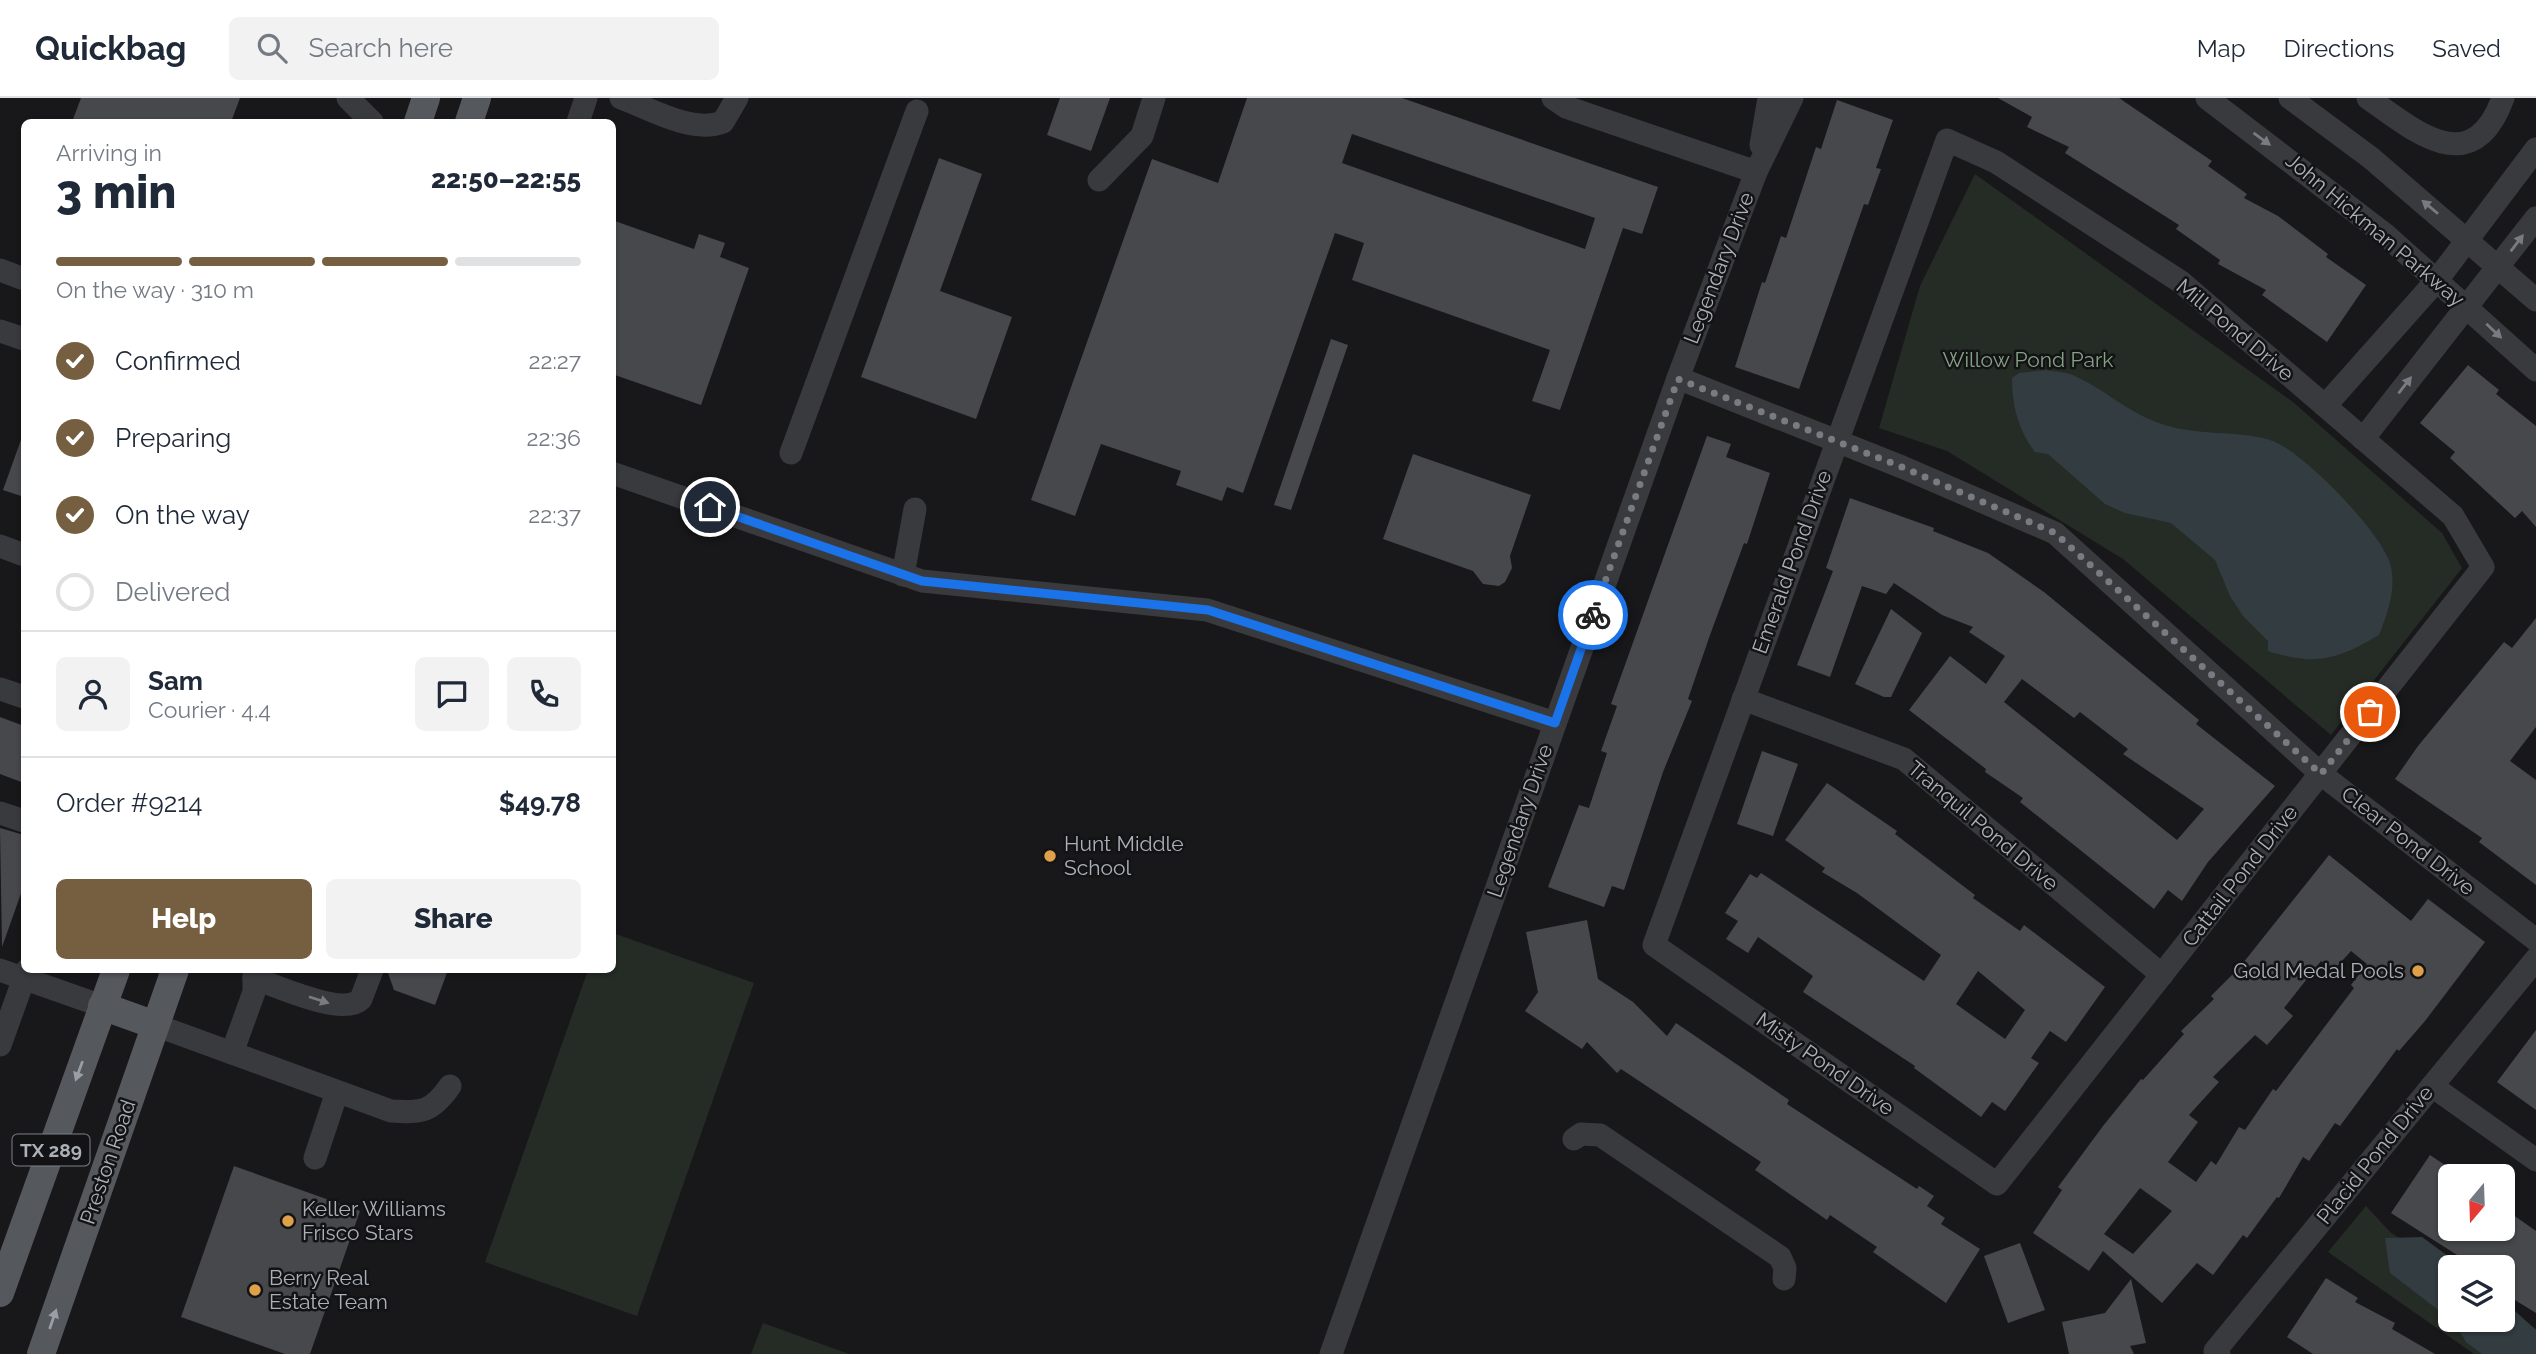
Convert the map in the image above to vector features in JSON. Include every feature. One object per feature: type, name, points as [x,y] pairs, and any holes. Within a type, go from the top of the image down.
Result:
[{"type":"main road","points":[[419,119],[426,98]]},
{"type":"main road","points":[[470,119],[477,98]]},
{"type":"main road","name":"TX 289","points":[[0,1293],[115,973]]},
{"type":"main road","name":"Preston Road","points":[[41,1354],[174,973]]},
{"type":"main road","points":[[102,1006],[155,1025]]},
{"type":"street","points":[[348,98],[369,119]]},
{"type":"street","points":[[579,119],[586,98]]},
{"type":"street","points":[[621,98],[694,125],[710,127],[723,122],[737,98]]},
{"type":"street","points":[[1099,180],[1142,136],[1154,98]]},
{"type":"street","points":[[1553,98],[1566,107],[1756,172]]},
{"type":"street","name":"Legendary Drive","points":[[1756,172],[1769,98]]},
{"type":"street","name":"Legendary Drive","points":[[1331,1354],[1678,379],[1756,172],[1792,98]]},
{"type":"street","name":"John Hickman Parkway","points":[[2207,98],[2367,220],[2536,370]]},
{"type":"street","points":[[2290,98],[2371,158],[2470,240],[2536,300]]},
{"type":"street","points":[[2368,98],[2419,134],[2443,144],[2471,139],[2497,114],[2503,98]]},
{"type":"street","points":[[791,453],[917,111]]},
{"type":"street","name":"Mill Pond Drive","points":[[1947,141],[1996,162],[2181,282],[2453,516],[2483,567]]},
{"type":"street","name":"Emerald Pond Drive","points":[[1654,945],[1835,442],[1947,141]]},
{"type":"street","points":[[2325,406],[2470,240],[2536,149]]},
{"type":"street","points":[[2363,439],[2536,218]]},
{"type":"street","points":[[0,270],[21,278]]},
{"type":"street","points":[[0,331],[21,338]]},
{"type":"street","name":"Clear Pond Drive","points":[[1678,379],[2055,533],[2321,774],[2536,940]]},
{"type":"street","points":[[616,474],[922,581],[1208,610],[1555,723]]},
{"type":"street","points":[[903,575],[915,509]]},
{"type":"street","points":[[0,546],[21,554]]},
{"type":"street","name":"Cattail Pond Drive","points":[[1997,1184],[2483,567]]},
{"type":"street","points":[[0,689],[21,697]]},
{"type":"street","name":"Tranquil Pond Drive","points":[[1743,699],[1903,759],[2162,975]]},
{"type":"street","points":[[0,813],[21,820]]},
{"type":"street","name":"Misty Pond Drive","points":[[1654,945],[1997,1184]]},
{"type":"street","name":"Placid Pond Drive","points":[[2217,1352],[2536,959]]},
{"type":"street","points":[[0,970],[25,974],[102,1006]]},
{"type":"street","points":[[232,1054],[254,992],[254,974],[328,1003],[348,1006],[361,999],[371,973]]},
{"type":"street","points":[[0,1045],[25,974]]},
{"type":"street","points":[[155,1025],[391,1111],[415,1113],[437,1105],[450,1086]]},
{"type":"street","points":[[2432,1086],[2536,1160]]},
{"type":"street","points":[[315,1158],[337,1092]]},
{"type":"street","points":[[1574,1139],[1590,1133],[1601,1135],[1780,1257],[1786,1268],[1784,1279]]},
{"type":"green space","name":"Willow Pond Park","points":[[1975,174],[2293,402],[2442,533],[2462,568],[2331,735],[2123,559],[1947,451],[1879,428],[1920,286]]},
{"type":"green space","points":[[616,934],[754,983],[637,1316],[485,1262],[587,973],[616,973]]},
{"type":"green space","points":[[2366,1206],[2390,1232],[2438,1264],[2438,1329],[2328,1252]]},
{"type":"green space","points":[[2515,1315],[2536,1329],[2536,1354],[2474,1354],[2443,1332],[2515,1332]]},
{"type":"green space","points":[[763,1323],[849,1354],[751,1354]]},
{"type":"shaded area","points":[[2046,370],[2073,375],[2141,415],[2165,425],[2191,431],[2270,440],[2284,447],[2319,474],[2356,512],[2390,563],[2392,591],[2379,635],[2351,650],[2325,658],[2299,658],[2268,651],[2268,641],[2243,616],[2230,596],[2215,560],[2171,523],[2125,513],[2105,504],[2048,454],[2035,452],[2017,417],[2012,378],[2019,373]]},
{"type":"shaded area","points":[[2422,1237],[2447,1255],[2438,1255],[2438,1310],[2390,1273],[2385,1238]]},
{"type":"shaded area","points":[[2515,1311],[2536,1330],[2536,1354],[2482,1354],[2466,1342],[2460,1332],[2515,1332]]},
{"type":"building","points":[[81,98],[240,98],[232,119],[73,119]]},
{"type":"building","points":[[1060,98],[1110,98],[1091,151],[1047,135]]},
{"type":"building","points":[[1247,98],[1402,98],[1658,187],[1642,234],[1623,228],[1560,410],[1532,401],[1550,350],[1352,280],[1364,243],[1335,233],[1243,493],[1227,487],[1222,501],[1176,485],[1181,471],[1101,444],[1075,516],[1031,500],[1152,159],[1218,183]],"holes":[[[1352,134],[1595,218],[1585,249],[1342,163]]]},
{"type":"building","points":[[1998,98],[2119,98],[2212,161],[2208,166],[2247,194],[2244,198],[2278,216],[2328,254],[2326,257],[2366,285],[2327,342],[2262,295],[2266,290],[2218,264],[2220,260],[2176,229],[2179,225],[2065,153],[2069,147],[2027,127],[2032,117]]},
{"type":"building","points":[[1837,100],[1893,120],[1876,168],[1881,169],[1868,205],[1864,204],[1799,389],[1735,367],[1762,282],[1765,283],[1781,236],[1786,238],[1816,147],[1821,149]]},
{"type":"building","points":[[939,158],[982,174],[940,291],[1012,317],[976,419],[861,377]]},
{"type":"building","points":[[616,221],[694,249],[699,234],[725,243],[720,257],[749,268],[701,405],[616,375]]},
{"type":"building","points":[[1331,339],[1348,345],[1291,510],[1274,505]]},
{"type":"building","points":[[2468,365],[2499,390],[2496,394],[2536,426],[2536,527],[2522,511],[2515,518],[2450,458],[2455,452],[2420,423]]},
{"type":"building","points":[[1707,436],[1731,444],[1726,457],[1770,473],[1747,544],[1744,543],[1710,635],[1688,699],[1692,701],[1663,772],[1624,890],[1612,886],[1604,907],[1548,887],[1579,805],[1589,808],[1607,753],[1601,751],[1617,706],[1611,704]]},
{"type":"building","points":[[21,440],[21,496],[3,490]]},
{"type":"building","points":[[1413,454],[1531,495],[1510,556],[1512,568],[1505,582],[1499,586],[1483,584],[1473,571],[1383,539]]},
{"type":"building","points":[[1850,498],[1934,528],[1933,531],[1988,553],[2044,592],[2199,720],[2196,724],[2275,786],[2208,862],[2182,901],[2168,890],[2154,909],[2020,802],[2023,798],[1985,772],[1986,769],[1909,710],[1950,656],[1986,684],[2005,656],[1969,632],[1973,627],[1942,615],[1894,583],[1886,594],[1862,586],[1830,677],[1797,665],[1833,571],[1826,568]],"holes":[[[2022,679],[2074,718],[2080,712],[2128,749],[2123,754],[2204,809],[2177,840],[2004,702]]]},
{"type":"building","points":[[1891,609],[1922,633],[1891,697],[1884,697],[1855,684]]},
{"type":"building","points":[[2536,618],[2536,727],[2510,761],[2536,780],[2536,885],[2479,842],[2482,838],[2395,779],[2418,746],[2504,642],[2512,648]]},
{"type":"building","points":[[0,717],[21,725],[21,782],[0,774]]},
{"type":"building","points":[[1762,751],[1798,764],[1773,836],[1737,824]]},
{"type":"building","points":[[1827,783],[1897,831],[1895,834],[1975,895],[1973,898],[2020,931],[2024,925],[2105,987],[2066,1042],[2050,1031],[2031,1058],[2039,1063],[2005,1111],[1992,1102],[1981,1117],[1914,1068],[1915,1066],[1803,992],[1813,976],[1758,937],[1748,953],[1726,939],[1738,921],[1725,913],[1750,874],[1757,878],[1761,873],[1924,981],[1941,955],[1857,893],[1822,872],[1825,868],[1785,840]],"holes":[[[1978,971],[2025,1010],[2005,1039],[1956,1004]]]},
{"type":"building","points":[[0,828],[21,834],[21,893],[2,947]]},
{"type":"building","points":[[2329,855],[2411,921],[2428,899],[2485,942],[2425,1021],[2399,1051],[2397,1049],[2340,1126],[2335,1123],[2309,1161],[2303,1157],[2279,1198],[2277,1197],[2247,1238],[2243,1235],[2213,1275],[2197,1263],[2162,1303],[2103,1251],[2089,1271],[2033,1233],[2062,1190],[2058,1187],[2103,1126],[2141,1079],[2143,1080],[2184,1034],[2181,1031],[2214,999],[2211,996],[2239,968]],"holes":[[[2351,951],[2367,964],[2351,985],[2354,988],[2276,1091],[2273,1089],[2245,1130],[2239,1127],[2216,1165],[2211,1161],[2196,1182],[2168,1162],[2198,1122],[2189,1115],[2219,1082],[2213,1077],[2255,1035],[2267,1045],[2293,1016],[2284,1008],[2321,961],[2333,971]],[[2140,1188],[2172,1211],[2133,1254],[2104,1234]]]},
{"type":"building","points":[[1587,920],[1598,979],[1633,1002],[1667,1036],[1676,1023],[1789,1100],[1787,1104],[1917,1189],[1919,1186],[1934,1196],[1927,1206],[1945,1218],[1941,1224],[1980,1249],[1946,1303],[1873,1252],[1877,1247],[1830,1215],[1827,1220],[1755,1170],[1761,1162],[1621,1069],[1617,1073],[1587,1042],[1582,1049],[1525,1011],[1538,992],[1526,932]]},
{"type":"building","points":[[388,973],[447,973],[435,1005],[394,990]]},
{"type":"building","points":[[2536,1030],[2536,1110],[2497,1082]]},
{"type":"building","points":[[2430,1155],[2443,1164],[2438,1164],[2438,1241],[2515,1241],[2515,1216],[2536,1231],[2536,1313],[2515,1300],[2515,1255],[2457,1255],[2391,1213]]},
{"type":"building","points":[[234,1166],[360,1211],[310,1354],[285,1354],[181,1317]]},
{"type":"building","points":[[2020,1243],[2045,1310],[2008,1323],[1984,1256]]},
{"type":"building","points":[[2326,1278],[2358,1298],[2355,1302],[2395,1323],[2392,1329],[2435,1354],[2313,1354],[2287,1337]]},
{"type":"building","points":[[2131,1279],[2146,1343],[2130,1346],[2134,1354],[2069,1354],[2062,1322],[2105,1313]]},
{"type":"way so far","points":[[1593,615],[1678,379],[1902,467],[2055,533],[2321,774],[2370,712]]},
{"type":"place","name":"Hunt Middle School","points":[[1050,856]]},
{"type":"place","name":"Gold Medal Pools","points":[[2418,971]]},
{"type":"place","name":"Keller Williams Frisco Stars","points":[[288,1221]]},
{"type":"place","name":"Berry Real Estate Team","points":[[255,1290]]},
{"type":"route","points":[[710,507],[922,581],[1208,610],[1555,723],[1593,615]]}]
